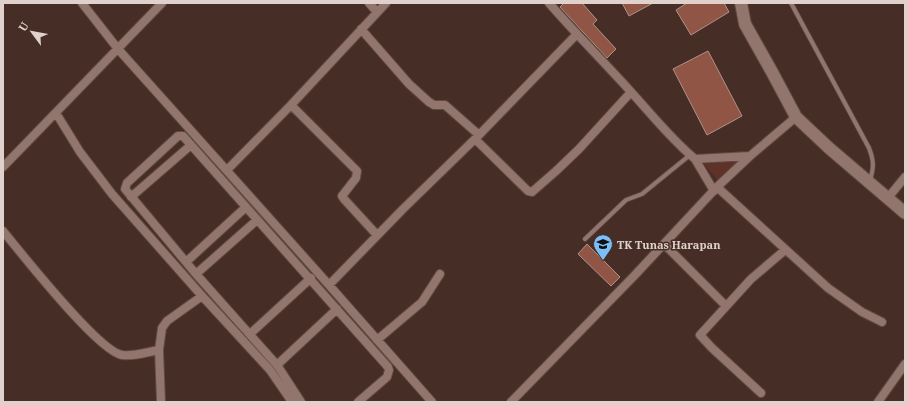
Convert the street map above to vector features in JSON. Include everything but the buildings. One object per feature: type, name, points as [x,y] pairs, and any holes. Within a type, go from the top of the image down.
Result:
[{"type":"street","points":[[82,3],[118,49],[432,402]]},
{"type":"street","points":[[3,167],[162,3]]},
{"type":"street","points":[[369,3],[377,12]]},
{"type":"street","points":[[226,170],[291,105],[386,3]]},
{"type":"street","points":[[549,3],[576,35],[631,92],[662,127],[693,157],[716,189],[842,299],[882,322]]},
{"type":"street","points":[[741,3],[745,24],[796,117],[829,148],[905,213]]},
{"type":"street","points":[[361,29],[409,84],[434,105],[445,105],[528,191],[532,192],[579,149],[631,92]]},
{"type":"street","points":[[329,285],[377,235],[477,137],[576,35]]},
{"type":"street","points":[[291,105],[357,171],[358,174],[356,178],[342,196],[377,235]]},
{"type":"street","points":[[56,112],[80,152],[112,194],[270,370],[292,402]]},
{"type":"street","points":[[511,402],[716,189],[750,156],[796,117]]},
{"type":"street","points":[[301,402],[277,365],[196,274],[125,189],[127,182],[178,136],[183,136],[246,208],[311,278],[388,367],[389,370],[387,377],[358,402]]},
{"type":"street","points":[[131,197],[191,145]]},
{"type":"street","points":[[693,157],[750,156]]},
{"type":"street","points":[[887,199],[905,177]]},
{"type":"street","points":[[186,262],[246,208]]},
{"type":"street","points":[[196,274],[257,220]]},
{"type":"street","points":[[3,231],[73,314],[111,350],[121,355],[126,355],[159,350]]},
{"type":"street","points":[[664,244],[726,306]]},
{"type":"street","points":[[761,393],[700,335],[751,279],[785,250]]},
{"type":"street","points":[[377,340],[422,302],[440,274]]},
{"type":"street","points":[[250,334],[311,278]]},
{"type":"street","points":[[161,402],[159,350],[162,328],[164,324],[202,296]]},
{"type":"street","points":[[277,365],[337,309]]},
{"type":"street","points":[[878,402],[905,364]]},
{"type":"lane","points":[[791,3],[869,148],[873,159],[870,183]]},
{"type":"lane","points":[[585,239],[626,200],[642,194],[693,157]]},
{"type":"shaded area","points":[[741,160],[719,182],[704,164]]},
{"type":"place","name":"TK Tunas Harapan","points":[[603,261]]}]
